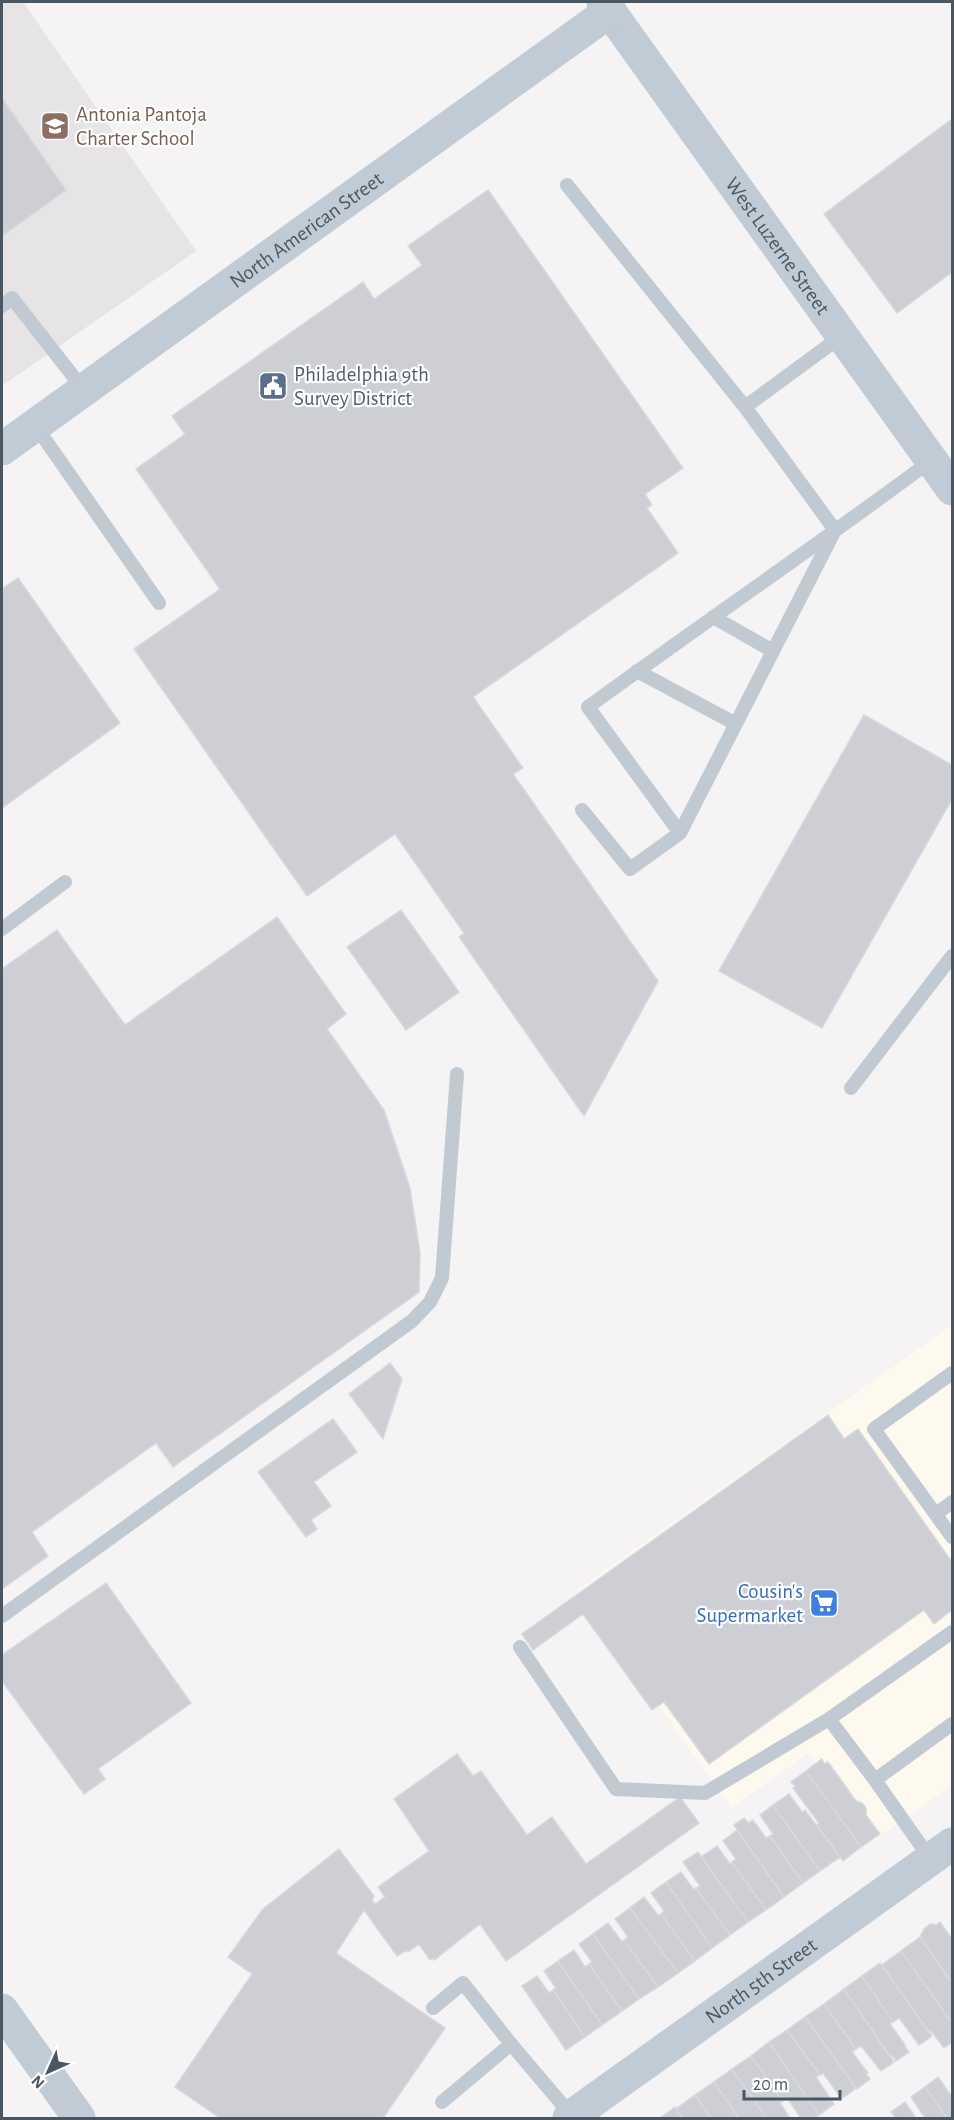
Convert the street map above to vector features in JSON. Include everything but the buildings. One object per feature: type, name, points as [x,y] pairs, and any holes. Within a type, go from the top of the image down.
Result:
[{"type":"street","name":"West Luzerne Street","points":[[606,6],[952,489]]},
{"type":"street","name":"North American Street","points":[[2,449],[606,6]]},
{"type":"street","name":"North 5th Street","points":[[571,2117],[942,1852]]},
{"type":"street","points":[[2,2010],[79,2118]]},
{"type":"lane","points":[[567,184],[745,407],[835,530]]},
{"type":"lane","points":[[2,306],[12,298],[84,390]]},
{"type":"lane","points":[[745,407],[843,335]]},
{"type":"lane","points":[[35,425],[159,603]]},
{"type":"lane","points":[[680,833],[588,707],[932,460]]},
{"type":"lane","points":[[582,810],[630,869],[680,833],[835,530]]},
{"type":"lane","points":[[713,617],[773,651]]},
{"type":"lane","points":[[638,671],[736,724]]},
{"type":"lane","points":[[2,928],[65,882]]},
{"type":"lane","points":[[851,1088],[952,956]]},
{"type":"lane","points":[[2,1616],[412,1321],[430,1302],[442,1278],[457,1074]]},
{"type":"lane","points":[[952,1373],[874,1429],[952,1538]]},
{"type":"lane","points":[[936,1514],[952,1502]]},
{"type":"lane","points":[[520,1647],[616,1789],[705,1793],[830,1719],[952,1632]]},
{"type":"lane","points":[[830,1719],[875,1780],[942,1852]]},
{"type":"lane","points":[[875,1780],[952,1724]]},
{"type":"lane","points":[[433,2008],[462,1983],[571,2117]]},
{"type":"lane","points":[[442,2102],[511,2044]]},
{"type":"shaded area","name":"Antonia Pantoja Charter School","points":[[2,2],[23,2],[196,251],[2,386]]},
{"type":"shaded area","points":[[952,1325],[952,1785],[872,1842],[809,1753],[731,1808],[577,1590]]},
{"type":"place","name":"Antonia Pantoja Charter School","points":[[55,126]]},
{"type":"place","name":"Philadelphia 9th Survey District","points":[[273,386]]},
{"type":"place","name":"Cousin's Supermarket","points":[[824,1603]]}]
